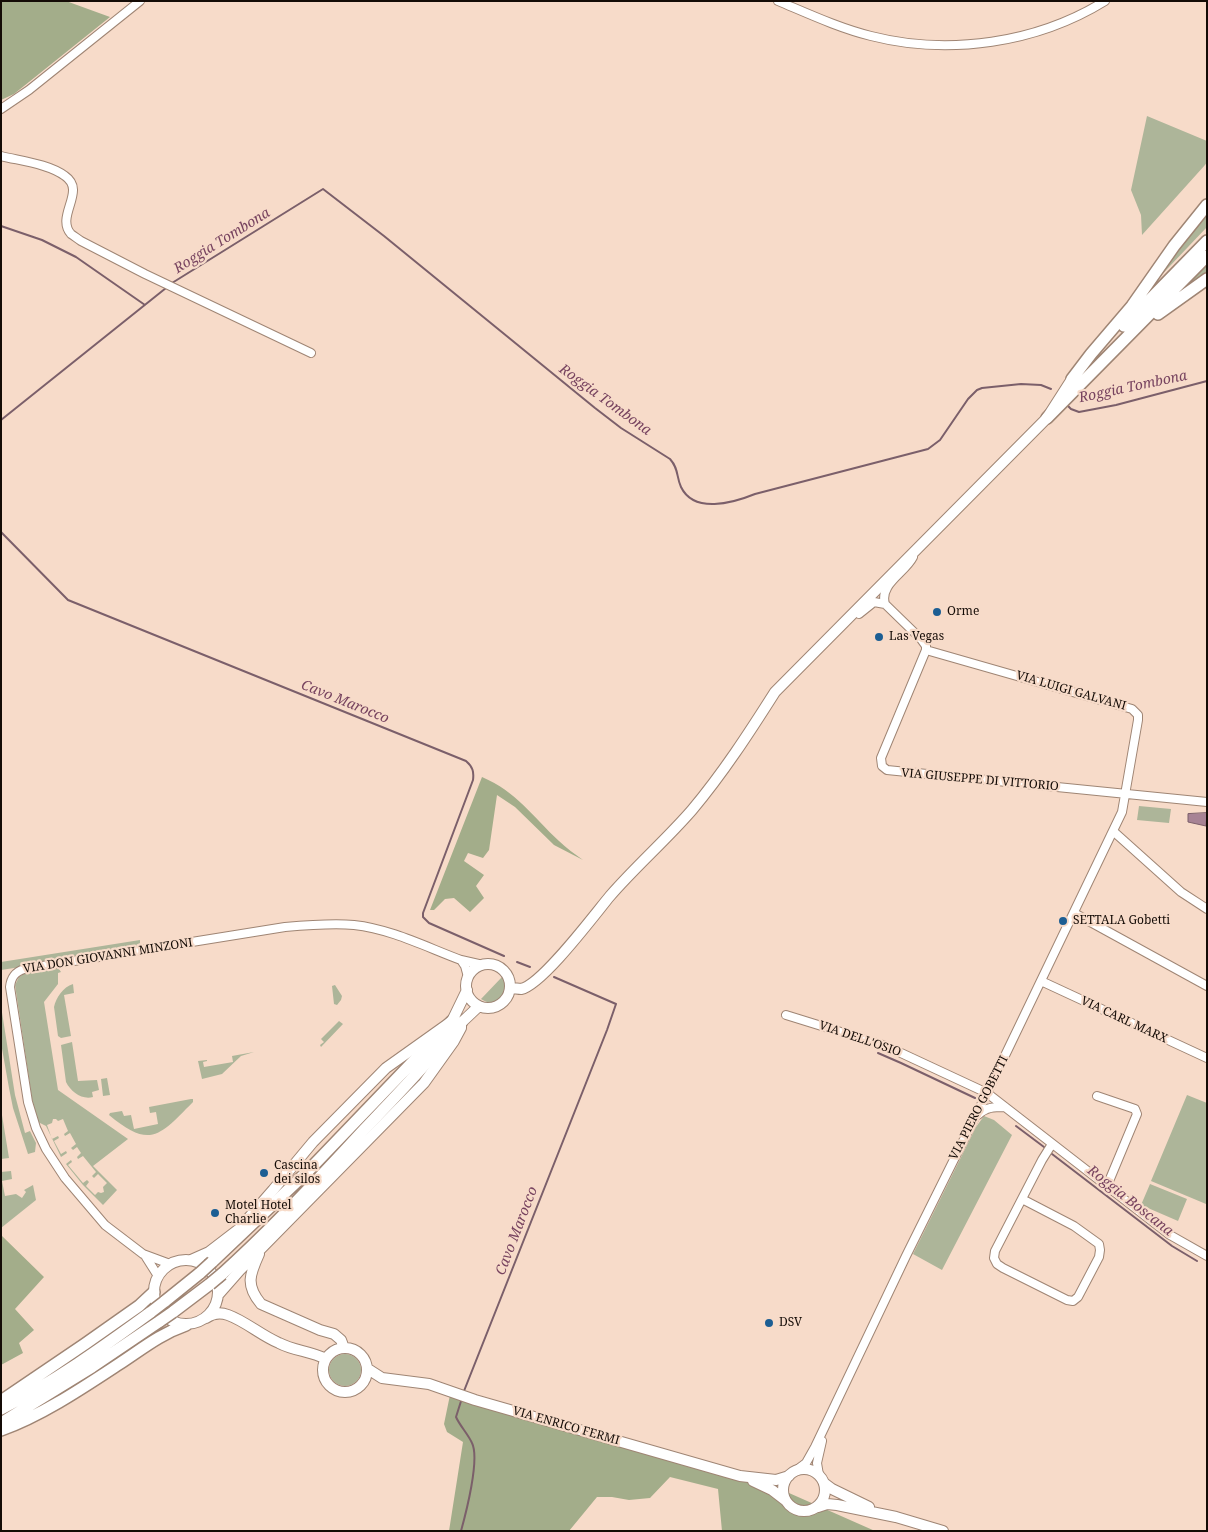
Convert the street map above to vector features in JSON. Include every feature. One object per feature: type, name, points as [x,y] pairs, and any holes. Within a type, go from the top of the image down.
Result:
[{"type":"highway","points":[[1072,379],[1132,306],[1179,239],[1207,205]]},
{"type":"highway","points":[[1072,379],[1207,241]]},
{"type":"highway","points":[[1047,418],[1207,256]]},
{"type":"highway","points":[[1065,400],[1165,308],[1207,279]]},
{"type":"highway","points":[[1,1409],[62,1374],[116,1338],[200,1273],[308,1171],[457,1022]]},
{"type":"highway","points":[[1,1423],[92,1367],[160,1322],[222,1274],[329,1168],[434,1055],[457,1022]]},
{"type":"highway","points":[[1,1401],[139,1306],[154,1292]]},
{"type":"highway","points":[[1,1430],[17,1424],[84,1387],[163,1334],[186,1325]]},
{"type":"main road","points":[[510,988],[521,989],[528,986],[570,945],[611,895],[692,810],[741,746],[775,692],[1047,418],[1072,379]]},
{"type":"main road","points":[[457,1022],[467,990],[468,978],[474,970],[483,965],[492,964],[502,969],[509,979],[510,988],[507,997],[498,1006],[489,1008],[479,1006],[471,1000],[467,990]]},
{"type":"main road","points":[[326,1359],[310,1352],[281,1344],[233,1317],[212,1314],[196,1323],[186,1325],[170,1320],[162,1314],[155,1303],[154,1292],[158,1276],[170,1264],[191,1260],[209,1252],[238,1229],[313,1142],[386,1068],[479,1006]]},
{"type":"main road","points":[[205,1318],[212,1310],[218,1297],[263,1247],[424,1083],[454,1041],[461,1028],[457,1022]]},
{"type":"main road","points":[[263,1247],[251,1272],[250,1280],[254,1296],[261,1304],[272,1310],[334,1334],[344,1348]]},
{"type":"main road","points":[[191,1260],[203,1265],[212,1274],[217,1285],[218,1297],[233,1317]]},
{"type":"main road","points":[[344,1348],[354,1350],[362,1355],[368,1369],[365,1381],[359,1388],[344,1393],[331,1387],[326,1381],[323,1374],[323,1366],[326,1359],[336,1350],[344,1348]]},
{"type":"main road","name":"VIA ENRICO FERMI","points":[[368,1369],[382,1378],[430,1384],[475,1400],[740,1476]]},
{"type":"main road","name":"VIA ENRICO FERMI","points":[[359,1388],[368,1384],[391,1380]]},
{"type":"main road","points":[[740,1476],[776,1480],[801,1469],[807,1469],[814,1471],[832,1489],[896,1517]]},
{"type":"main road","points":[[786,1501],[783,1488],[792,1474]]},
{"type":"main road","points":[[740,1476],[772,1490],[797,1510],[811,1510],[827,1504],[837,1505],[896,1517],[943,1531]]},
{"type":"main road","points":[[818,1506],[825,1494],[821,1479]]},
{"type":"street","points":[[1,109],[29,90],[140,1]]},
{"type":"street","points":[[778,1],[830,23],[872,36],[912,43],[952,45],[994,42],[1037,31],[1077,17],[1105,1]]},
{"type":"street","points":[[1,156],[52,169],[69,179],[74,189],[66,222],[67,228],[71,234],[81,241],[144,274],[311,353]]},
{"type":"street","points":[[915,552],[909,564],[886,589],[883,598],[885,604],[921,639],[926,646],[926,650]]},
{"type":"street","points":[[842,625],[874,602],[885,604]]},
{"type":"street","name":"VIA LUIGI GALVANI","points":[[926,650],[1127,707],[1136,712],[1138,720],[1126,794]]},
{"type":"street","name":"VIA GIUSEPPE DI VITTORIO","points":[[926,650],[881,758],[884,768],[892,772],[1207,802]]},
{"type":"street","name":"VIA PIERO GOBETTI","points":[[827,1422],[1074,913],[1122,812],[1126,794]]},
{"type":"street","points":[[1113,831],[1181,892],[1207,909]]},
{"type":"street","points":[[1074,913],[1207,986]]},
{"type":"street","name":"VIA DON GIOVANNI MINZONI","points":[[158,1276],[152,1264],[143,1254],[106,1225],[78,1195],[56,1167],[36,1128],[28,1102],[10,987],[12,977],[16,973],[24,969],[285,927],[326,924],[354,925],[399,936],[460,960],[483,965]]},
{"type":"street","points":[[460,960],[465,966],[468,978]]},
{"type":"street","name":"VIA CARL MARX","points":[[1041,982],[1207,1058]]},
{"type":"street","name":"VIA DELL'OSIO","points":[[786,1015],[886,1046],[987,1093],[1170,1235],[1207,1256]]},
{"type":"street","points":[[1097,1096],[1135,1109],[1137,1114],[1107,1186]]},
{"type":"street","points":[[972,1122],[986,1108],[1005,1107]]},
{"type":"street","points":[[1022,1199],[1074,1226],[1098,1244],[1100,1250],[1099,1257],[1078,1297],[1073,1301],[1067,1300],[1004,1268],[997,1264],[994,1258],[995,1251],[1042,1160],[1052,1144]]},
{"type":"street","name":"VIA DON GIOVANNI MINZONI","points":[[143,1254],[170,1264]]},
{"type":"street","points":[[792,1474],[806,1463],[827,1422]]},
{"type":"street","points":[[821,1479],[817,1463],[827,1422]]},
{"type":"green space","points":[[1,1],[66,1],[110,17],[14,94],[1,100]]},
{"type":"green space","points":[[1147,116],[1207,141],[1207,162],[1142,235],[1141,215],[1131,190]]},
{"type":"green space","points":[[1207,211],[1207,227],[1150,287]]},
{"type":"green space","points":[[1207,265],[1207,275],[1185,290],[1184,288]]},
{"type":"green space","points":[[482,777],[515,797],[562,844],[583,860],[554,845],[515,807],[497,795],[489,850],[483,858],[468,853],[464,861],[484,875],[476,886],[484,898],[470,912],[454,898],[445,899],[434,910],[430,910]]},
{"type":"green space","points":[[1139,806],[1171,809],[1169,823],[1137,820]]},
{"type":"green space","points":[[140,940],[137,947],[126,951],[1,970],[1,962]]},
{"type":"green space","points":[[59,969],[61,972],[58,973],[58,984],[44,1002],[58,1090],[128,1139],[93,1166],[117,1190],[103,1205],[83,1185],[66,1164],[71,1160],[72,1162],[68,1165],[83,1183],[87,1180],[89,1182],[86,1186],[95,1195],[98,1192],[104,1192],[103,1187],[107,1183],[98,1174],[94,1178],[92,1176],[96,1172],[83,1156],[78,1159],[77,1157],[81,1153],[77,1147],[73,1150],[71,1148],[76,1144],[70,1133],[65,1136],[64,1134],[68,1131],[63,1119],[58,1121],[53,1119],[52,1123],[47,1125],[51,1137],[46,1126],[38,1122],[33,1105],[15,985],[23,974]]},
{"type":"green space","points":[[502,977],[507,989],[503,998],[499,1002],[494,1003],[481,999]]},
{"type":"green space","points":[[73,984],[74,993],[64,995],[71,1036],[61,1038],[58,1036],[54,1007],[60,993]]},
{"type":"green space","points":[[335,985],[342,996],[337,1005],[334,1004],[332,986]]},
{"type":"green space","points":[[1,1006],[15,1095],[25,1133],[30,1131],[36,1143],[35,1152],[28,1154],[13,1108],[9,1088],[1,1043]]},
{"type":"green space","points":[[339,1021],[343,1024],[321,1047],[320,1045],[324,1042],[321,1039]]},
{"type":"green space","points":[[72,1042],[78,1081],[97,1080],[99,1090],[92,1092],[93,1097],[89,1098],[77,1094],[66,1082],[61,1045]]},
{"type":"green space","points":[[254,1052],[241,1056],[222,1074],[202,1079],[198,1061],[207,1060],[203,1062],[204,1067],[233,1062],[232,1056]]},
{"type":"green space","points":[[107,1078],[110,1095],[103,1096],[101,1079]]},
{"type":"green space","points":[[1187,1095],[1207,1103],[1206,1204],[1151,1181]]},
{"type":"green space","points":[[193,1099],[193,1102],[172,1123],[154,1134],[145,1135],[135,1132],[123,1126],[109,1115],[110,1113],[122,1111],[124,1116],[131,1115],[134,1129],[158,1124],[156,1112],[150,1113],[149,1107]]},
{"type":"green space","points":[[1,1109],[9,1158],[1,1159]]},
{"type":"green space","points":[[984,1116],[994,1120],[1012,1135],[942,1270],[913,1254],[976,1127]]},
{"type":"green space","points":[[58,1136],[59,1138],[54,1141],[61,1154],[66,1151],[67,1153],[61,1157],[52,1139]]},
{"type":"green space","points":[[11,1171],[12,1179],[2,1181],[5,1196],[16,1194],[22,1198],[26,1192],[24,1190],[33,1185],[36,1200],[1,1228],[1,1172]]},
{"type":"green space","points":[[1150,1184],[1187,1199],[1178,1221],[1141,1205]]},
{"type":"green space","points":[[1,1235],[44,1277],[15,1309],[34,1330],[19,1343],[23,1353],[1,1365]]},
{"type":"green space","points":[[345,1354],[357,1358],[361,1370],[357,1382],[345,1386],[333,1382],[329,1370],[333,1358]]},
{"type":"green space","points":[[450,1395],[614,1445],[789,1493],[875,1531],[722,1531],[718,1489],[670,1477],[650,1498],[629,1500],[597,1497],[569,1531],[449,1531],[463,1442],[447,1432],[444,1424]]},
{"type":"shaded area","points":[[1207,813],[1206,826],[1188,822],[1188,814]]},
{"type":"waterway","name":"Roggia Tombona","points":[[172,283],[323,189],[384,236],[595,408],[621,428],[670,459],[676,469],[681,487],[687,495],[695,501],[704,503],[725,503],[928,449],[940,440],[968,399],[977,390],[982,388],[1021,384],[1041,385],[1051,389]]},
{"type":"waterway","points":[[1,226],[42,240],[76,257],[145,305]]},
{"type":"waterway","name":"Roggia Tombona","points":[[1,420],[166,288]]},
{"type":"waterway","name":"Roggia Tombona","points":[[1066,404],[1071,409],[1079,412],[1116,405],[1207,381]]},
{"type":"waterway","name":"Cavo Marocco","points":[[1,532],[68,600],[466,761],[472,770],[473,780],[423,917],[429,923],[504,956]]},
{"type":"waterway","name":"Cavo Marocco","points":[[517,962],[530,967]]},
{"type":"waterway","name":"Cavo Marocco","points":[[464,1391],[616,1004],[554,977]]},
{"type":"waterway","name":"Roggia Boscana","points":[[878,1053],[975,1098]]},
{"type":"waterway","name":"Roggia Boscana","points":[[1016,1126],[1044,1147]]},
{"type":"waterway","name":"Roggia Boscana","points":[[1052,1154],[1172,1246],[1197,1261]]},
{"type":"waterway","name":"Cavo Marocco","points":[[461,1531],[471,1486],[474,1461],[472,1443],[456,1417],[462,1398]]},
{"type":"place","name":"Orme","points":[[937,612]]},
{"type":"place","name":"Las Vegas","points":[[879,637]]},
{"type":"place","name":"SETTALA Gobetti","points":[[1063,921]]},
{"type":"place","name":"Cascina dei silos","points":[[264,1173]]},
{"type":"place","name":"Motel Hotel Charlie","points":[[215,1213]]},
{"type":"place","name":"DSV","points":[[769,1323]]}]
